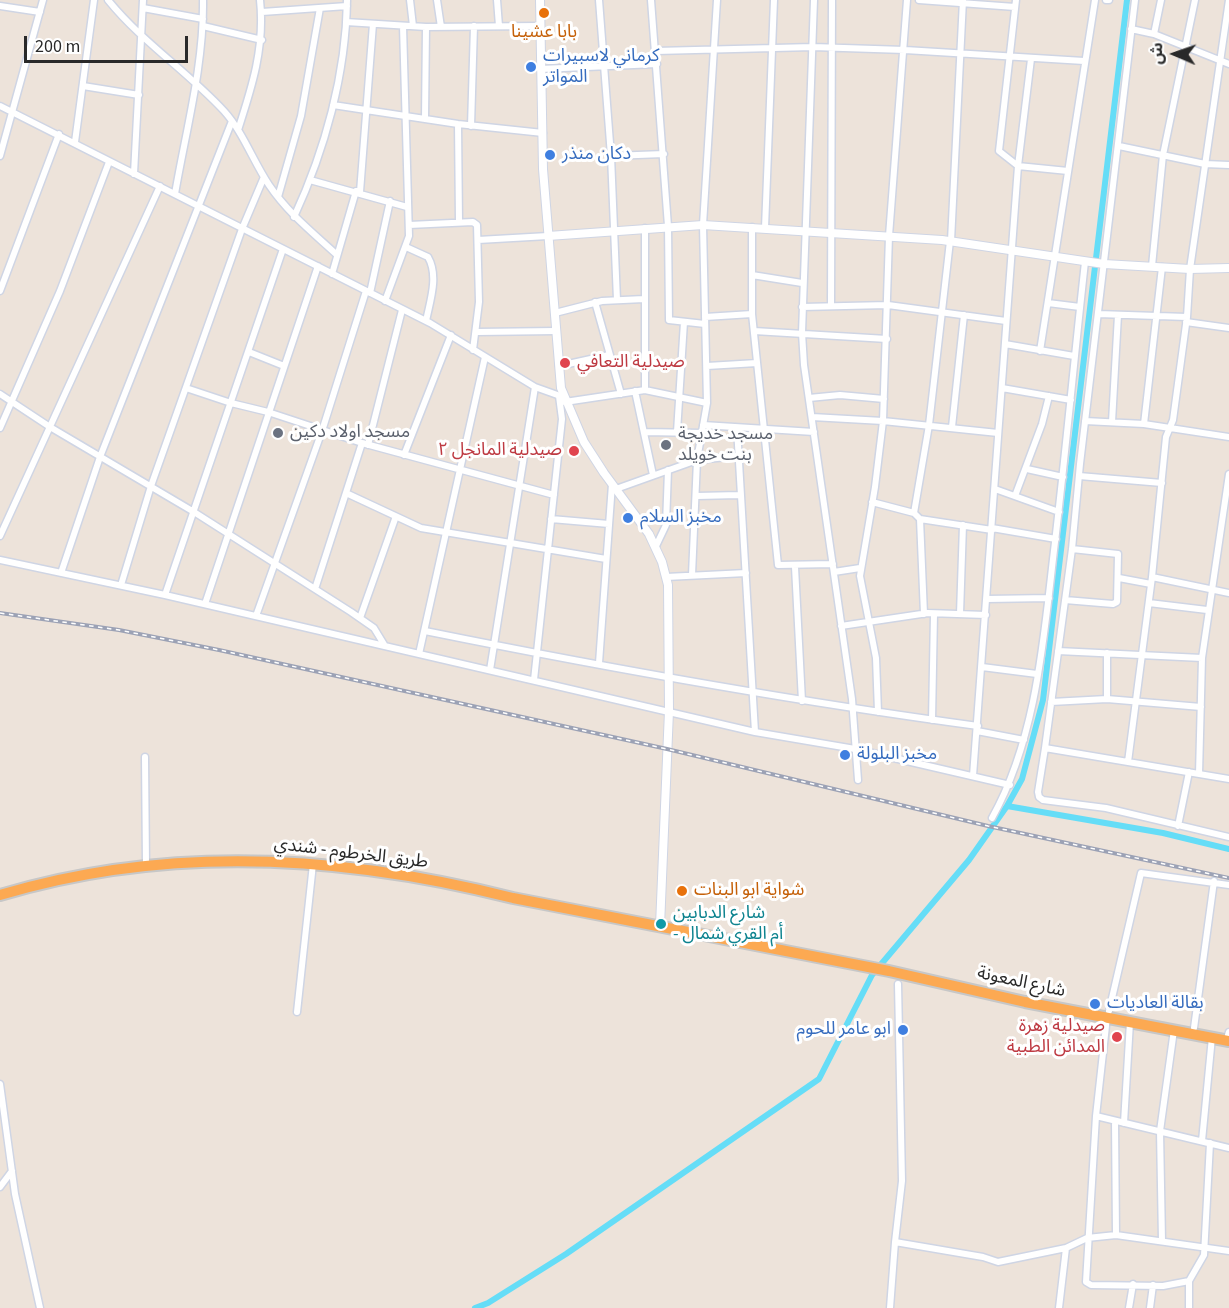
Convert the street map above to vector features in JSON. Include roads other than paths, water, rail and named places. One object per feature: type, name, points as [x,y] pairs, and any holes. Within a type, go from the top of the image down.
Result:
[{"type":"highway","name":"طريق الخرطوم - شندي","points":[[0,895],[49,881],[146,865],[242,859],[314,862],[459,884],[513,898],[660,926]]},
{"type":"highway","name":"شارع المعونة","points":[[660,926],[889,971],[1025,1002],[1229,1034]]},
{"type":"highway","name":"شارع المعونة","points":[[1108,1014],[1130,1022],[1229,1041]]},
{"type":"street","points":[[0,156],[43,0]]},
{"type":"street","points":[[75,142],[94,0]]},
{"type":"street","points":[[108,0],[141,38],[196,82],[232,121],[278,197],[294,217],[336,254]]},
{"type":"street","points":[[134,174],[143,0]]},
{"type":"street","points":[[176,194],[196,82],[203,26],[203,0]]},
{"type":"street","points":[[238,130],[262,40],[260,0]]},
{"type":"street","points":[[302,0],[303,9]]},
{"type":"street","points":[[410,0],[413,26]]},
{"type":"street","points":[[437,0],[441,27]]},
{"type":"street","points":[[496,0],[499,26]]},
{"type":"street","points":[[534,680],[562,419],[548,236],[540,69],[540,0]]},
{"type":"street","points":[[599,0],[602,66],[611,156],[617,300]]},
{"type":"street","points":[[651,0],[664,154],[668,226],[669,320],[684,322],[752,314]]},
{"type":"street","points":[[692,575],[697,460],[706,403],[704,225],[717,0]]},
{"type":"street","points":[[765,228],[774,0]]},
{"type":"street","points":[[814,0],[802,283],[802,333],[809,398],[853,709],[858,780]]},
{"type":"street","points":[[831,306],[830,48],[832,0]]},
{"type":"street","points":[[878,712],[876,658],[860,587],[860,568],[883,421],[889,236],[905,50],[907,0]]},
{"type":"street","points":[[919,0],[1015,4],[999,151],[1018,166],[1068,171]]},
{"type":"street","points":[[1040,351],[1095,0]]},
{"type":"street","points":[[1135,0],[1078,476],[1072,549],[1039,797],[1106,808],[1229,837]]},
{"type":"street","points":[[1154,34],[1161,0]]},
{"type":"street","points":[[1152,266],[1163,155],[1195,0]]},
{"type":"street","points":[[1128,762],[1152,580],[1168,428],[1173,420],[1190,269],[1218,60],[1229,0]]},
{"type":"street","points":[[914,513],[929,425],[950,241],[963,1]]},
{"type":"street","points":[[262,12],[320,8],[347,3],[333,105],[310,180],[294,217]]},
{"type":"street","points":[[0,6],[40,12]]},
{"type":"street","points":[[143,8],[203,19]]},
{"type":"street","points":[[278,197],[300,116],[320,8]]},
{"type":"street","points":[[346,22],[426,27],[540,26]]},
{"type":"street","points":[[332,274],[336,254],[358,191],[368,110],[373,24]]},
{"type":"street","points":[[203,26],[262,40]]},
{"type":"street","points":[[386,301],[406,247],[409,225],[403,26]]},
{"type":"street","points":[[471,126],[474,26]]},
{"type":"street","points":[[424,119],[426,27]]},
{"type":"street","points":[[1131,28],[1154,34],[1229,64]]},
{"type":"street","points":[[656,51],[813,47],[1084,61]]},
{"type":"street","points":[[973,776],[1018,166],[1031,59]]},
{"type":"street","points":[[540,69],[657,64]]},
{"type":"street","points":[[82,86],[139,95]]},
{"type":"street","points":[[333,105],[471,126],[543,133]]},
{"type":"street","points":[[0,106],[426,321],[535,387],[562,399],[645,390],[706,403]]},
{"type":"street","points":[[61,573],[100,457],[232,121]]},
{"type":"street","points":[[458,124],[459,222]]},
{"type":"street","points":[[0,291],[58,134]]},
{"type":"street","points":[[1119,146],[1205,164],[1229,165]]},
{"type":"street","points":[[611,156],[664,154]]},
{"type":"street","points":[[0,428],[60,291],[109,162]]},
{"type":"street","points":[[121,585],[151,486],[242,229],[264,177]]},
{"type":"street","points":[[310,180],[358,191],[407,207]]},
{"type":"street","points":[[0,536],[160,186]]},
{"type":"street","points":[[256,616],[322,431],[368,292],[390,201]]},
{"type":"street","points":[[409,225],[475,222],[478,240],[477,332],[473,350]]},
{"type":"street","points":[[478,240],[704,225],[950,241],[1012,248],[1103,264],[1190,269],[1229,268]]},
{"type":"street","points":[[752,227],[752,314],[777,566],[833,564]]},
{"type":"street","points":[[645,228],[645,390]]},
{"type":"street","points":[[406,247],[428,257],[432,266],[432,292],[426,321]]},
{"type":"street","points":[[165,595],[283,249]]},
{"type":"street","points":[[992,818],[1011,785],[1024,740],[1037,674],[1049,598],[1086,262]]},
{"type":"street","points":[[205,604],[318,267]]},
{"type":"street","points":[[1144,424],[1162,267]]},
{"type":"street","points":[[752,275],[802,283]]},
{"type":"street","points":[[555,312],[596,302],[644,299]]},
{"type":"street","points":[[596,302],[621,394]]},
{"type":"street","points":[[1048,303],[1080,307]]},
{"type":"street","points":[[802,307],[888,305],[1006,321]]},
{"type":"street","points":[[315,589],[365,444],[402,310]]},
{"type":"street","points":[[1098,314],[1186,320],[1229,328]]},
{"type":"street","points":[[952,427],[964,315]]},
{"type":"street","points":[[1112,422],[1118,315]]},
{"type":"street","points":[[677,432],[684,322]]},
{"type":"street","points":[[477,332],[556,331]]},
{"type":"street","points":[[754,331],[887,339]]},
{"type":"street","points":[[404,455],[451,335]]},
{"type":"street","points":[[1005,344],[1074,356]]},
{"type":"street","points":[[249,352],[284,366]]},
{"type":"street","points":[[559,366],[609,355]]},
{"type":"street","points":[[419,654],[485,357]]},
{"type":"street","points":[[707,366],[757,363]]},
{"type":"street","points":[[490,670],[535,387]]},
{"type":"street","points":[[186,388],[460,472],[554,495]]},
{"type":"street","points":[[1002,388],[1071,400]]},
{"type":"street","points":[[635,391],[653,475]]},
{"type":"street","points":[[0,394],[50,427],[276,563],[374,628],[386,646]]},
{"type":"street","points":[[809,398],[840,395],[884,399]]},
{"type":"street","points":[[1015,496],[1049,396]]},
{"type":"street","points":[[562,399],[584,442],[614,487],[642,522],[656,546],[666,576],[670,612],[670,678],[660,926]]},
{"type":"street","points":[[812,417],[883,421],[998,433]]},
{"type":"street","points":[[1085,421],[1144,424],[1229,437]]},
{"type":"street","points":[[703,425],[814,432]]},
{"type":"street","points":[[737,428],[739,495],[755,732]]},
{"type":"street","points":[[644,432],[702,433]]},
{"type":"street","points":[[614,487],[697,460],[737,456]]},
{"type":"street","points":[[1026,469],[1063,477]]},
{"type":"street","points":[[656,546],[666,525],[668,470]]},
{"type":"street","points":[[1199,774],[1202,658],[1207,610],[1229,474]]},
{"type":"street","points":[[1078,476],[1162,483]]},
{"type":"street","points":[[599,663],[606,559],[614,487]]},
{"type":"street","points":[[995,489],[1059,512]]},
{"type":"street","points":[[346,494],[395,519],[447,534],[606,559]]},
{"type":"street","points":[[697,496],[739,495]]},
{"type":"street","points":[[872,502],[914,513],[920,519],[1056,539]]},
{"type":"street","points":[[360,618],[395,519]]},
{"type":"street","points":[[551,519],[609,524]]},
{"type":"street","points":[[920,519],[924,614]]},
{"type":"street","points":[[960,614],[963,525]]},
{"type":"street","points":[[1065,600],[1115,604],[1119,578],[1116,554],[1072,549]]},
{"type":"street","points":[[0,560],[205,604],[755,732],[855,749],[1011,785]]},
{"type":"street","points":[[795,567],[802,700]]},
{"type":"street","points":[[834,572],[860,568]]},
{"type":"street","points":[[666,576],[746,573]]},
{"type":"street","points":[[1119,578],[1152,580],[1229,593]]},
{"type":"street","points":[[987,598],[1049,598]]},
{"type":"street","points":[[1149,603],[1207,610]]},
{"type":"street","points":[[842,626],[924,614],[986,615]]},
{"type":"street","points":[[932,720],[934,614]]},
{"type":"street","points":[[425,631],[670,678],[932,720],[1024,740]]},
{"type":"street","points":[[1058,651],[1202,658]]},
{"type":"street","points":[[1107,653],[1107,699]]},
{"type":"street","points":[[982,667],[1037,674]]},
{"type":"street","points":[[1051,702],[1107,699],[1201,706]]},
{"type":"street","points":[[1045,748],[1229,779]]},
{"type":"street","points":[[145,757],[146,865]]},
{"type":"street","points":[[1178,826],[1189,772]]},
{"type":"street","points":[[297,1012],[314,862]]},
{"type":"street","points":[[1189,1281],[1176,1285],[1091,1285],[1086,1282],[1096,1116],[1108,1014],[1141,873],[1214,881],[1229,885]]},
{"type":"street","points":[[1194,1028],[1214,881]]},
{"type":"street","points":[[890,1308],[902,1180],[898,984]]},
{"type":"street","points":[[1124,1123],[1130,1022]]},
{"type":"street","points":[[1162,1241],[1160,1131],[1174,1030]]},
{"type":"street","points":[[1202,1141],[1212,1037]]},
{"type":"street","points":[[0,1084],[23,1236],[40,1308]]},
{"type":"street","points":[[1096,1116],[1229,1148]]},
{"type":"street","points":[[1115,1121],[1116,1235]]},
{"type":"street","points":[[1188,1308],[1189,1281],[1201,1263],[1205,1247],[1210,1143]]},
{"type":"street","points":[[0,1187],[12,1171]]},
{"type":"street","points":[[896,1242],[983,1257],[994,1263],[1066,1248],[1087,1238],[1116,1235],[1229,1251]]},
{"type":"street","points":[[1059,1308],[1066,1248]]},
{"type":"street","points":[[1129,1308],[1133,1284]]},
{"type":"street","points":[[1150,1308],[1153,1285]]},
{"type":"waterway","points":[[475,1308],[488,1303],[566,1254],[819,1079],[872,975],[969,860],[1007,806],[1022,779],[1043,700],[1127,0]]},
{"type":"waterway","points":[[1007,806],[1163,833],[1229,849]]},
{"type":"railway","points":[[0,613],[119,630],[219,650],[667,749],[988,826],[1229,878]]},
{"type":"place","name":"بابا عشينا","points":[[544,13]]},
{"type":"place","name":"كرماني لاسبيرات المواتر","points":[[531,67]]},
{"type":"place","name":"دكان منذر","points":[[550,155]]},
{"type":"place","name":"صيدلية التعافي","points":[[565,363]]},
{"type":"place","name":"مسجد اولاد دكين","points":[[278,433]]},
{"type":"place","name":"مسجد خديجة بنت خويلد","points":[[666,445]]},
{"type":"place","name":"صيدلية المانجل ٢","points":[[574,451]]},
{"type":"place","name":"مخبز السلام","points":[[628,518]]},
{"type":"place","name":"مخبز البلولة","points":[[845,755]]},
{"type":"place","name":"شواية ابو البنات","points":[[682,891]]},
{"type":"place","name":"شارع الدبابين - أم القري شمال","points":[[661,924]]},
{"type":"place","name":"بقالة العاديات","points":[[1095,1004]]},
{"type":"place","name":"ابو عامر للحوم","points":[[903,1030]]},
{"type":"place","name":"صيدلية زهرة المدائن الطبية","points":[[1117,1037]]}]
